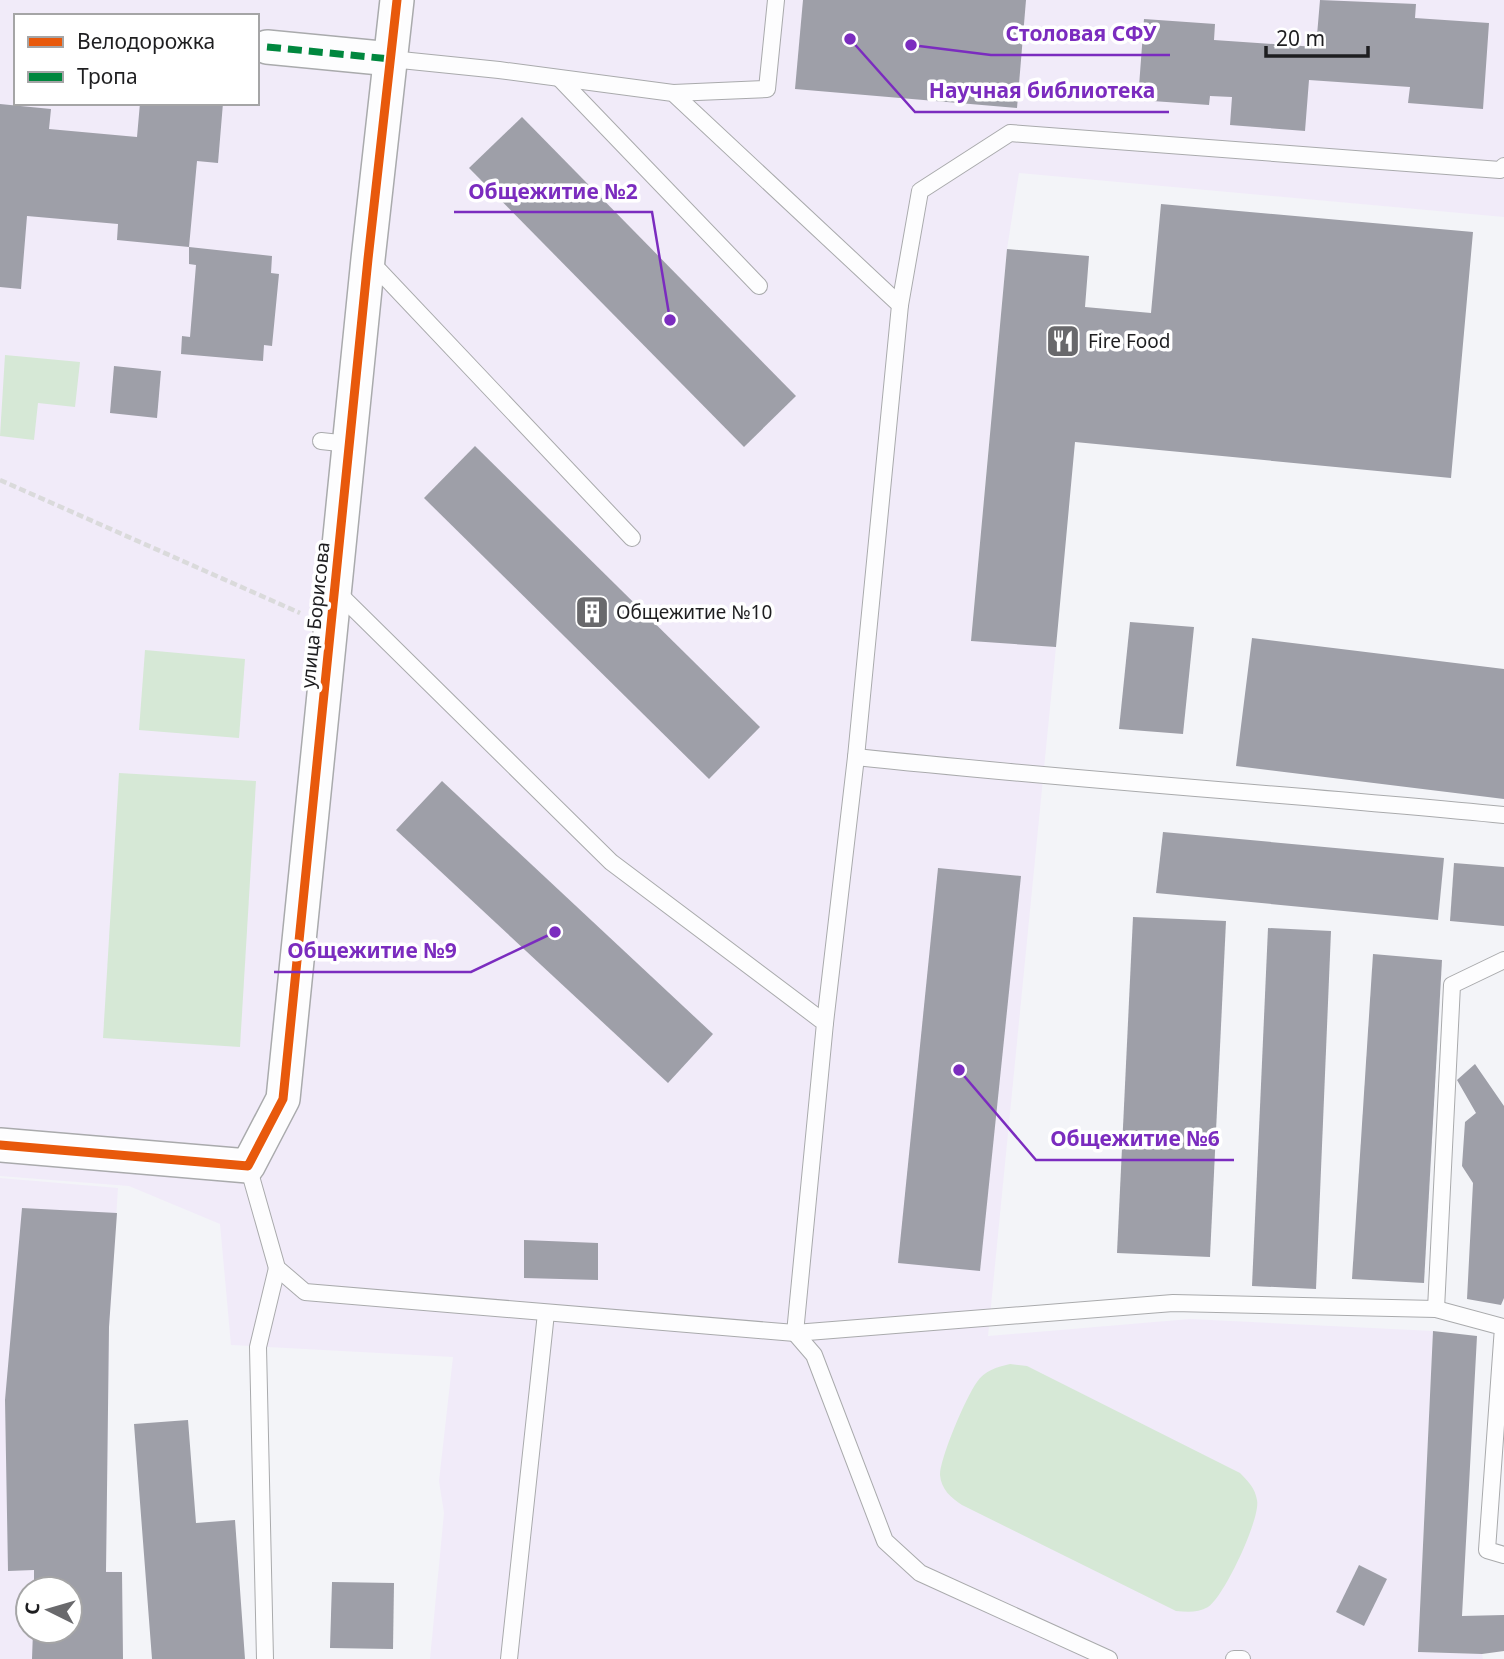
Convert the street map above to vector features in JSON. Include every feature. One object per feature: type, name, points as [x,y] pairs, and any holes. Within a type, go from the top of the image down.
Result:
[{"type":"street","name":"улица Борисова","points":[[248,1166],[283,1099],[335,590],[335,443],[368,259],[397,0]]},
{"type":"street","points":[[267,47],[391,59]]},
{"type":"street","points":[[0,1145],[248,1166]]},
{"type":"lane","points":[[391,59],[499,69],[561,80],[673,93],[767,89],[776,0]]},
{"type":"lane","points":[[561,80],[759,286]]},
{"type":"lane","points":[[673,93],[900,305]]},
{"type":"lane","points":[[1109,1659],[920,1573],[885,1541],[814,1355],[795,1333],[825,1023],[856,757],[900,305],[920,191],[1010,133],[1500,170],[1504,166]]},
{"type":"lane","points":[[368,259],[632,538]]},
{"type":"lane","points":[[335,590],[611,862],[825,1023]]},
{"type":"lane","points":[[856,757],[1044,777],[1261,791],[1504,816]]},
{"type":"lane","points":[[1436,1309],[1451,985],[1504,960]]},
{"type":"lane","points":[[248,1166],[277,1268],[258,1348],[265,1659]]},
{"type":"lane","points":[[277,1268],[305,1292],[795,1333],[1173,1303],[1436,1309],[1503,1327],[1487,1549],[1504,1555]]},
{"type":"lane","points":[[509,1659],[546,1313]]},
{"type":"lane","points":[[1234,1659],[1242,1659]]},
{"type":"path","points":[[0,480],[331,627]]},
{"type":"shaded area","points":[[0,0],[1504,0],[1504,217],[1019,173],[1007,249],[971,640],[1056,647],[988,1336],[1190,1319],[1433,1331],[1418,1652],[1482,1654],[1483,1659],[430,1659],[444,1513],[439,1481],[453,1357],[231,1345],[220,1224],[129,1186],[0,1176]]},
{"type":"shaded area","points":[[0,1178],[118,1188],[109,1327],[106,1571],[122,1572],[123,1659],[0,1659]]},
{"type":"green space","points":[[5,355],[80,362],[75,407],[38,403],[34,440],[0,436]]},
{"type":"green space","points":[[145,650],[245,659],[239,738],[139,730]]},
{"type":"green space","points":[[119,773],[256,781],[240,1047],[103,1038]]},
{"type":"green space","points":[[1010,1364],[1027,1366],[1240,1473],[1248,1482],[1257,1500],[1253,1523],[1232,1573],[1208,1607],[1188,1612],[1176,1611],[962,1505],[947,1493],[942,1485],[941,1467],[967,1400],[983,1375]]},
{"type":"building","points":[[803,0],[1026,0],[1017,108],[795,89]]},
{"type":"building","points":[[1320,0],[1416,4],[1415,18],[1489,23],[1483,109],[1408,103],[1410,87],[1309,80],[1305,131],[1230,125],[1232,97],[1210,96],[1209,105],[1138,100],[1144,19],[1215,24],[1214,40],[1316,47]]},
{"type":"building","points":[[0,104],[51,109],[49,129],[137,137],[140,105],[223,105],[218,163],[197,161],[189,247],[117,240],[118,224],[27,216],[21,289],[0,287]]},
{"type":"building","points":[[522,117],[796,396],[744,447],[469,168]]},
{"type":"building","points":[[1161,204],[1473,232],[1451,478],[1075,442],[1056,647],[971,641],[1007,249],[1089,256],[1085,307],[1151,313]]},
{"type":"building","points":[[189,247],[272,256],[271,273],[279,274],[272,346],[264,345],[263,361],[181,354],[182,336],[190,337],[196,265],[189,264]]},
{"type":"building","points":[[114,366],[161,371],[157,418],[110,413]]},
{"type":"building","name":"Общежитие №10","points":[[475,446],[760,727],[709,779],[424,498]]},
{"type":"building","points":[[1130,622],[1194,627],[1183,734],[1119,729]]},
{"type":"building","points":[[1252,638],[1504,669],[1504,799],[1236,766]]},
{"type":"building","points":[[442,781],[713,1034],[668,1083],[396,830]]},
{"type":"building","points":[[1163,832],[1444,858],[1438,920],[1156,893]]},
{"type":"building","points":[[1454,863],[1504,867],[1504,926],[1450,921]]},
{"type":"building","points":[[938,868],[1021,876],[980,1271],[898,1263]]},
{"type":"building","points":[[1133,917],[1226,921],[1210,1257],[1117,1253]]},
{"type":"building","points":[[1268,928],[1331,931],[1316,1289],[1252,1286]]},
{"type":"building","points":[[1373,954],[1442,960],[1424,1283],[1352,1279]]},
{"type":"building","points":[[1475,1064],[1504,1106],[1504,1298],[1501,1305],[1467,1299],[1473,1183],[1462,1166],[1465,1122],[1476,1113],[1457,1080]]},
{"type":"building","points":[[22,1208],[117,1213],[109,1327],[106,1572],[122,1572],[123,1659],[32,1659],[32,1645],[84,1645],[84,1575],[34,1575],[34,1570],[8,1571],[5,1400]]},
{"type":"building","points":[[524,1240],[598,1243],[598,1280],[524,1278]]},
{"type":"building","points":[[1433,1331],[1477,1336],[1462,1616],[1504,1615],[1504,1651],[1482,1654],[1418,1652]]},
{"type":"building","points":[[188,1420],[196,1523],[235,1520],[245,1659],[152,1659],[134,1424]]},
{"type":"building","points":[[1359,1565],[1387,1579],[1364,1626],[1336,1612]]},
{"type":"building","points":[[332,1582],[394,1583],[393,1649],[330,1648]]},
{"type":"marked path","points":[[267,47],[391,59]]},
{"type":"cycle path","points":[[0,1145],[248,1166],[283,1099],[368,259],[397,0]]},
{"type":"place","name":"Научная библиотека","points":[[850,39]]},
{"type":"place","name":"Столовая СФУ","points":[[911,45]]},
{"type":"place","name":"Общежитие №2","points":[[670,320]]},
{"type":"place","name":"Fire Food","points":[[1063,341]]},
{"type":"place","name":"Общежитие №10","points":[[592,612]]},
{"type":"place","name":"Общежитие №9","points":[[555,932]]},
{"type":"place","name":"Общежитие №6","points":[[959,1070]]}]
